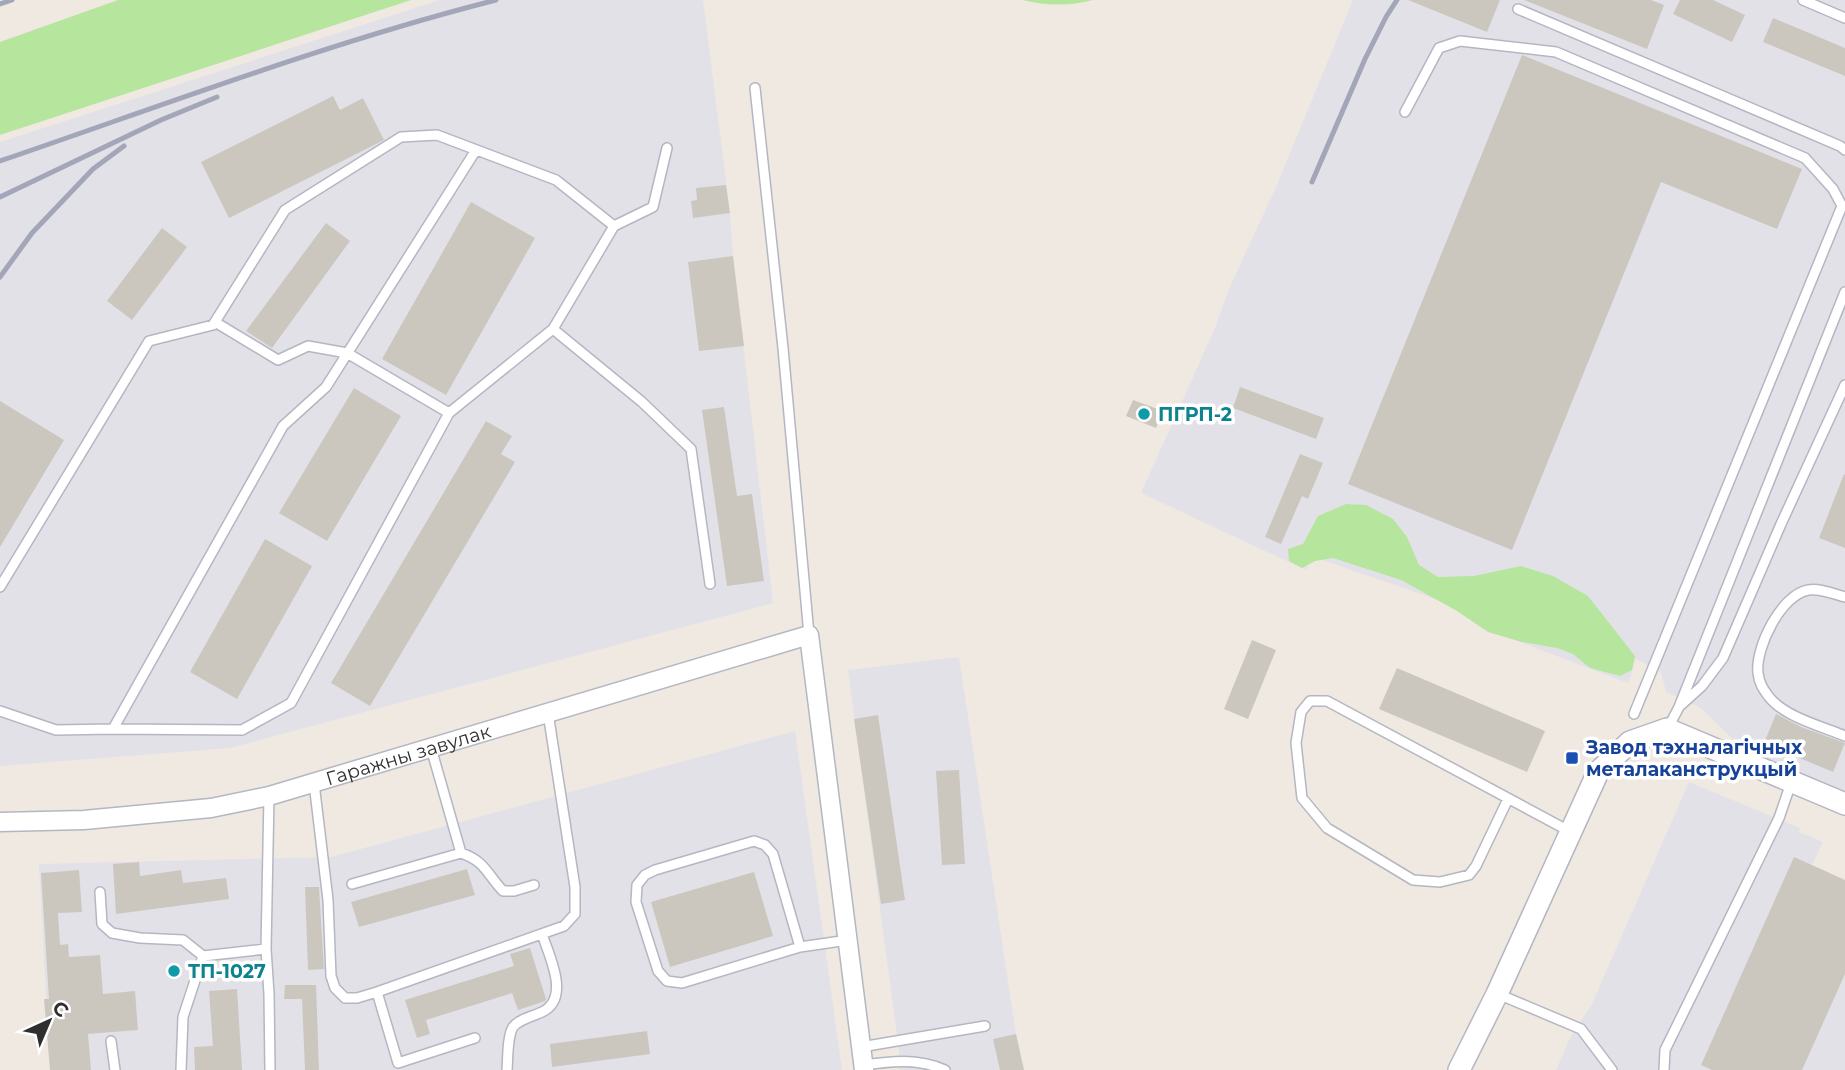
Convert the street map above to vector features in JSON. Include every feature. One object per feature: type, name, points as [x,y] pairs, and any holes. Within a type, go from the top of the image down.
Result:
[{"type":"street","name":"Гаражны завулак","points":[[0,822],[84,820],[211,808],[270,796],[809,635]]},
{"type":"street","points":[[809,635],[863,1061]]},
{"type":"street","points":[[1459,1070],[1598,772],[1630,742],[1667,729],[1845,804]]},
{"type":"lane","points":[[1803,0],[1844,14]]},
{"type":"lane","points":[[1518,9],[1845,150]]},
{"type":"lane","points":[[1405,112],[1439,48],[1460,41],[1556,52],[1805,158],[1833,189],[1842,206],[1634,714]]},
{"type":"lane","points":[[755,88],[783,348],[809,635]]},
{"type":"lane","points":[[0,587],[3,572],[149,341],[212,325],[285,210],[401,137],[437,135],[556,180],[614,226]]},
{"type":"lane","points":[[0,711],[56,730],[242,730],[291,703],[450,413],[553,329],[614,226],[653,207],[667,148]]},
{"type":"lane","points":[[114,729],[283,426],[326,387],[476,150]]},
{"type":"lane","points":[[1667,729],[1679,707],[1845,292]]},
{"type":"lane","points":[[215,322],[278,360],[309,345],[347,353],[450,413]]},
{"type":"lane","points":[[553,329],[642,402],[691,449],[710,584]]},
{"type":"lane","points":[[1679,707],[1702,686],[1723,658],[1781,524],[1845,387]]},
{"type":"lane","points":[[1845,597],[1826,591],[1808,590],[1795,596],[1780,609],[1772,623],[1759,655],[1757,670],[1760,684],[1782,709],[1845,736]]},
{"type":"lane","points":[[1508,799],[1476,866],[1469,875],[1440,882],[1413,880],[1327,828],[1302,798],[1296,743],[1301,712],[1310,701],[1327,701],[1571,832]]},
{"type":"lane","points":[[314,783],[328,900],[331,976],[335,988],[345,998],[357,998],[564,926],[575,914],[575,887],[548,713]]},
{"type":"lane","points":[[431,748],[461,853]]},
{"type":"lane","points":[[1664,1070],[1665,1050],[1779,818],[1791,781]]},
{"type":"lane","points":[[270,796],[266,949],[270,994],[270,1070]]},
{"type":"lane","points":[[800,947],[773,854],[765,845],[754,842],[655,870],[645,875],[638,885],[636,902],[658,971],[667,981],[682,983],[800,947],[848,940]]},
{"type":"lane","points":[[352,884],[461,853],[475,858],[503,891],[534,885]]},
{"type":"lane","points":[[100,892],[102,924],[112,933],[140,938],[183,940],[203,956],[266,949]]},
{"type":"lane","points":[[508,1070],[513,1027],[546,1011],[557,997],[557,982],[542,934]]},
{"type":"lane","points":[[181,1070],[183,1017],[203,956]]},
{"type":"lane","points":[[377,992],[395,1067],[475,1038]]},
{"type":"lane","points":[[1497,993],[1581,1028],[1612,1070]]},
{"type":"lane","points":[[863,1061],[985,1027]]},
{"type":"lane","points":[[111,1041],[115,1070]]},
{"type":"lane","points":[[863,1061],[913,1061],[945,1070]]},
{"type":"shaded area","points":[[440,0],[703,0],[730,213],[773,603],[230,748],[0,766],[0,142]]},
{"type":"shaded area","points":[[1353,0],[1845,0],[1845,791],[1749,755],[1701,708],[1666,692],[1661,672],[1636,659],[1628,683],[1481,627],[1484,616],[1311,556],[1306,570],[1141,493],[1276,187]]},
{"type":"shaded area","points":[[959,657],[1016,1034],[1024,1070],[899,1070],[899,1050],[848,670]]},
{"type":"shaded area","points":[[795,731],[842,1070],[50,1070],[39,864],[331,857]]},
{"type":"shaded area","points":[[1689,782],[1800,828],[1799,832],[1823,842],[1812,865],[1845,880],[1845,1070],[1556,1070],[1570,1038],[1592,1004]]},
{"type":"green space","points":[[118,0],[411,0],[0,135],[0,42]]},
{"type":"green space","points":[[1023,0],[1093,0],[1058,4]]},
{"type":"green space","points":[[1346,504],[1366,505],[1393,519],[1407,537],[1419,565],[1438,577],[1474,576],[1521,566],[1553,576],[1588,596],[1635,656],[1632,670],[1620,676],[1590,668],[1573,654],[1557,648],[1488,632],[1457,611],[1401,580],[1333,558],[1315,561],[1302,568],[1289,561],[1288,549],[1303,544],[1318,516]]},
{"type":"building","points":[[1408,0],[1500,0],[1487,32]]},
{"type":"building","points":[[1524,0],[1651,0],[1664,5],[1647,49]]},
{"type":"building","points":[[1680,0],[1713,0],[1745,15],[1732,42],[1673,14]]},
{"type":"building","points":[[1773,18],[1845,48],[1845,76],[1763,42]]},
{"type":"building","points":[[1522,55],[1802,169],[1777,229],[1661,182],[1512,550],[1348,484]]},
{"type":"building","points":[[333,96],[340,110],[363,98],[384,140],[229,218],[201,162]]},
{"type":"building","points":[[726,185],[730,213],[693,218],[691,201],[697,200],[696,188]]},
{"type":"building","points":[[471,202],[535,238],[446,395],[382,359]]},
{"type":"building","points":[[326,223],[350,241],[272,348],[246,331]]},
{"type":"building","points":[[162,228],[187,247],[132,320],[107,301]]},
{"type":"building","points":[[733,256],[744,346],[699,351],[688,262]]},
{"type":"building","points":[[1240,387],[1324,418],[1316,439],[1233,408]]},
{"type":"building","points":[[354,388],[401,416],[327,541],[279,513]]},
{"type":"building","name":"ПГРП-2","points":[[1133,400],[1163,411],[1156,428],[1126,416]]},
{"type":"building","points":[[0,401],[64,440],[0,547]]},
{"type":"building","points":[[724,407],[737,496],[752,494],[764,581],[727,586],[702,410]]},
{"type":"building","points":[[486,421],[512,436],[501,454],[515,462],[370,706],[331,683]]},
{"type":"building","points":[[1300,454],[1323,463],[1308,499],[1302,496],[1281,544],[1265,537]]},
{"type":"building","points":[[1845,475],[1845,548],[1819,538]]},
{"type":"building","points":[[265,539],[312,566],[237,699],[190,672]]},
{"type":"building","points":[[1252,640],[1276,650],[1248,719],[1224,709]]},
{"type":"building","points":[[1397,668],[1545,731],[1527,772],[1379,709]]},
{"type":"building","points":[[1776,714],[1801,727],[1845,743],[1833,772],[1764,743]]},
{"type":"building","points":[[878,715],[905,900],[881,904],[854,719]]},
{"type":"building","points":[[959,770],[965,864],[942,865],[936,771]]},
{"type":"building","points":[[1794,857],[1845,880],[1845,974],[1802,1070],[1712,1070],[1701,1065]]},
{"type":"building","points":[[139,862],[140,876],[181,870],[183,883],[226,878],[229,899],[116,914],[113,864]]},
{"type":"building","points":[[467,869],[475,895],[359,927],[351,902]]},
{"type":"building","points":[[79,870],[82,912],[58,913],[60,945],[68,944],[69,957],[100,955],[103,994],[135,991],[138,1030],[88,1034],[91,1070],[50,1070],[44,999],[49,999],[41,873]]},
{"type":"building","points":[[754,872],[773,936],[670,967],[651,902]]},
{"type":"building","points":[[305,887],[319,887],[324,969],[308,970]]},
{"type":"building","points":[[530,948],[545,1001],[518,1010],[512,993],[426,1020],[430,1034],[417,1038],[405,1000],[514,966],[510,954]]},
{"type":"building","points":[[285,985],[316,985],[319,1070],[305,1070],[302,999],[284,999]]},
{"type":"building","points":[[237,989],[242,1070],[195,1070],[194,1047],[213,1046],[209,991]]},
{"type":"building","points":[[647,1031],[650,1054],[552,1067],[550,1044]]},
{"type":"building","points":[[1016,1034],[1024,1070],[1000,1070],[993,1039]]},
{"type":"railway","points":[[0,4],[12,0]]},
{"type":"railway","points":[[0,161],[308,55],[496,0]]},
{"type":"railway","points":[[1312,182],[1365,59],[1397,0]]},
{"type":"railway","points":[[0,197],[161,120],[217,97]]},
{"type":"railway","points":[[0,277],[32,233],[93,169],[124,146]]},
{"type":"place","name":"ПГРП-2","points":[[1144,414]]},
{"type":"place","name":"Завод тэхналагічных металаканструкцый","points":[[1572,758]]},
{"type":"place","name":"ТП-1027","points":[[174,971]]}]
